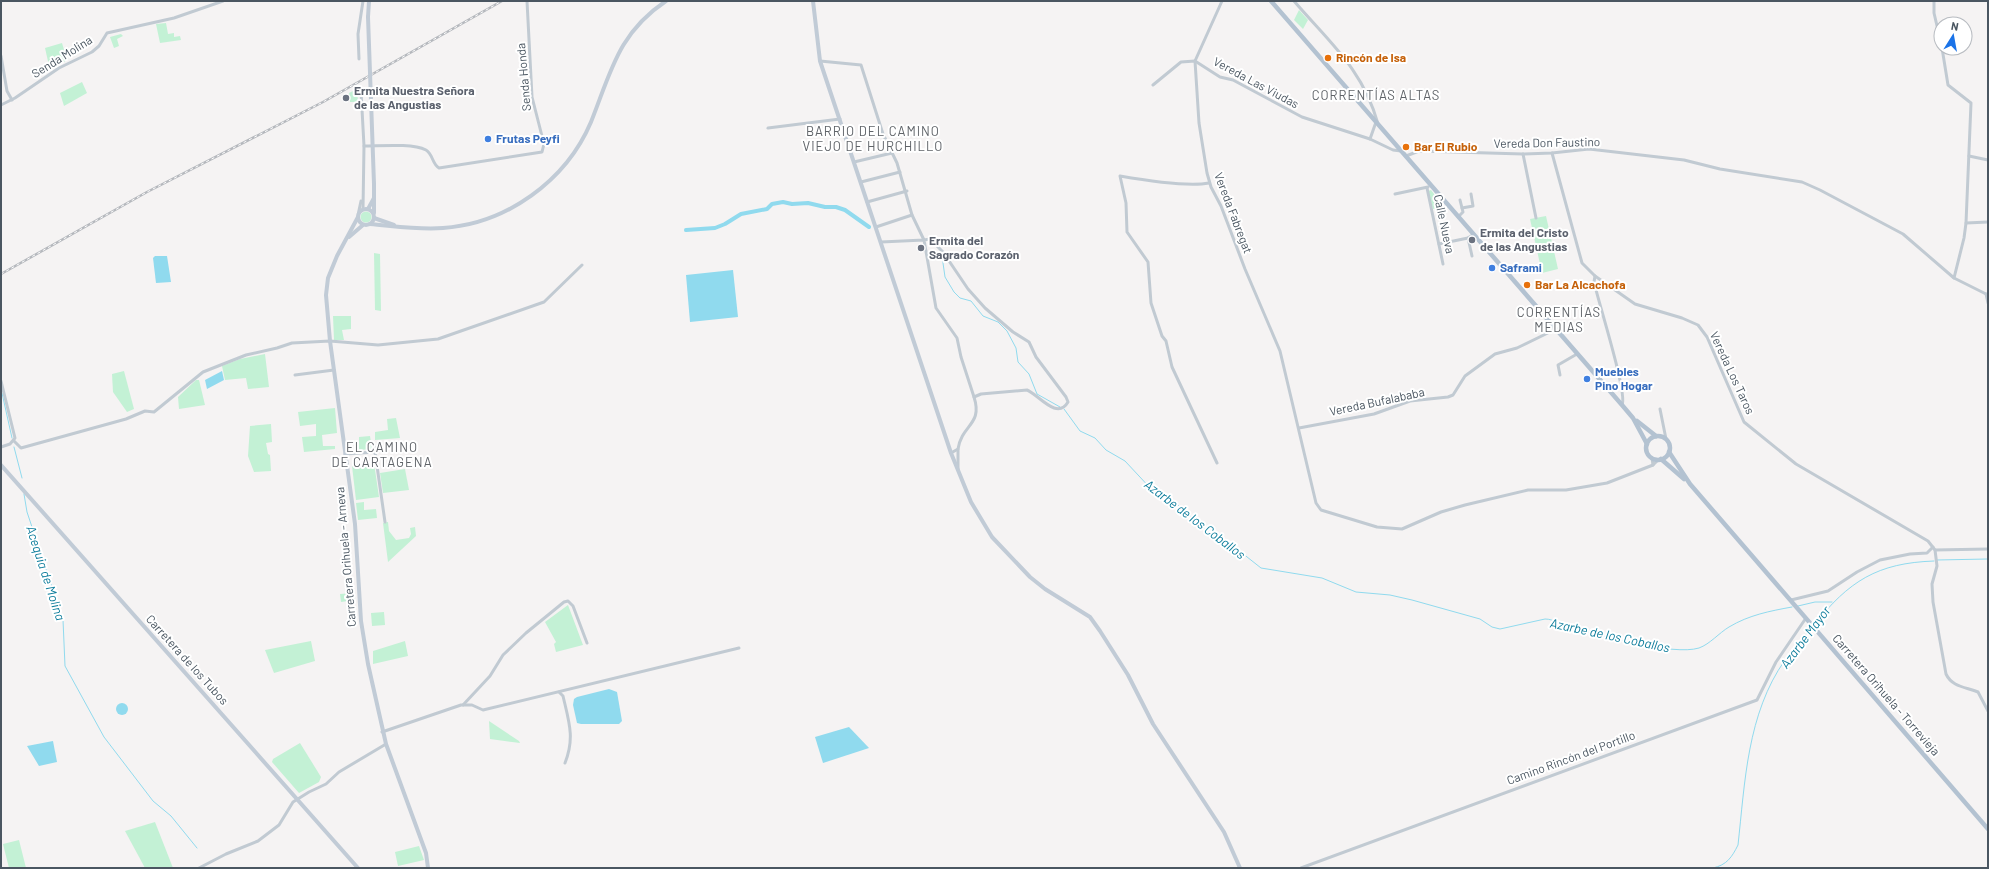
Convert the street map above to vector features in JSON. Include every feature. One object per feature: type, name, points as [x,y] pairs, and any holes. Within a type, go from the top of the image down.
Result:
[{"type":"main road","points":[[370,1],[368,17],[374,184],[374,217],[370,224]]},
{"type":"main road","points":[[374,217],[372,211],[368,209],[362,210],[358,216],[359,222],[363,225],[370,224],[425,229],[444,228],[480,221],[509,210],[547,183],[559,171],[579,144],[590,124],[613,62],[630,34],[649,14],[666,1]]},
{"type":"main road","points":[[813,1],[820,62],[951,453],[971,502],[992,537],[1030,577],[1045,589],[1090,617],[1128,676],[1154,724],[1224,832],[1240,868]]},
{"type":"main road","points":[[1271,1],[1633,418],[1656,436],[1666,439],[1670,445],[1670,452],[1660,460],[1652,458],[1647,452],[1647,444],[1633,418]]},
{"type":"main road","points":[[368,209],[374,197]]},
{"type":"main road","name":"Carretera Orihuela - Arneva","points":[[358,216],[337,256],[328,278],[326,295],[330,341],[355,524],[361,621],[368,664],[382,732],[426,853],[428,868]]},
{"type":"main road","points":[[374,217],[400,227]]},
{"type":"main road","name":"Carretera Orihuela - Arneva","points":[[346,240],[363,225]]},
{"type":"main road","points":[[1647,444],[1650,439],[1656,436]]},
{"type":"main road","name":"Carretera Orihuela - Torrevieja","points":[[1670,452],[1690,484],[1988,829]]},
{"type":"main road","name":"Carretera Orihuela - Torrevieja","points":[[1660,460],[1690,484]]},
{"type":"main road","name":"Carretera de los Tubos","points":[[1,465],[358,868]]},
{"type":"street","name":"Senda Molina","points":[[1,106],[59,68],[92,52],[99,46],[107,33],[140,24],[174,18],[223,1]]},
{"type":"street","points":[[358,59],[358,34],[363,1]]},
{"type":"street","name":"Senda Honda","points":[[364,146],[408,147],[423,149],[430,153],[436,166],[439,168],[542,152],[544,144],[532,97],[526,1]]},
{"type":"street","name":"Vereda Fabregat","points":[[1222,1],[1195,61],[1199,123],[1209,183],[1221,206],[1245,269],[1280,350],[1286,382],[1316,503],[1321,510],[1377,527],[1393,530],[1409,528],[1441,512],[1465,505],[1528,490],[1566,490],[1602,484],[1622,478],[1653,465]]},
{"type":"street","points":[[1294,1],[1344,57],[1361,80],[1372,103],[1377,122],[1370,139]]},
{"type":"street","points":[[1934,1],[1935,16]]},
{"type":"street","points":[[1,56],[7,91],[12,100]]},
{"type":"street","points":[[1943,56],[1948,85],[1972,103],[1966,223],[1964,238],[1954,278]]},
{"type":"street","name":"Vereda Las Viudas","points":[[1153,85],[1181,62],[1195,61],[1220,77],[1233,80],[1296,114],[1370,139],[1393,150],[1402,151]]},
{"type":"street","points":[[820,62],[861,65],[880,120],[883,134],[900,172],[912,215],[924,240],[936,308],[955,334],[978,408],[975,419],[960,437],[958,449],[960,460],[958,473]]},
{"type":"street","points":[[361,91],[364,146],[362,210]]},
{"type":"street","points":[[768,128],[840,119]]},
{"type":"street","name":"Vereda Don Faustino","points":[[1406,156],[1419,151],[1552,154],[1579,149],[1642,154],[1790,180],[1814,186],[1903,234],[1954,278],[1987,294]]},
{"type":"street","points":[[854,162],[892,153]]},
{"type":"street","points":[[1523,154],[1536,218]]},
{"type":"street","name":"Vereda Los Taros","points":[[1552,154],[1566,200],[1582,263],[1595,276],[1635,304],[1682,318],[1698,325],[1707,337],[1744,422],[1796,464],[1928,541],[1934,549]]},
{"type":"street","points":[[1969,156],[1988,160]]},
{"type":"street","points":[[861,182],[900,172]]},
{"type":"street","points":[[1209,183],[1174,182],[1120,176],[1126,203],[1127,232],[1148,262],[1151,303],[1162,336],[1166,341],[1172,367],[1217,463]]},
{"type":"street","points":[[1394,194],[1432,186]]},
{"type":"street","name":"Calle Nueva","points":[[1427,188],[1443,264]]},
{"type":"street","points":[[867,202],[906,191]]},
{"type":"street","points":[[358,216],[362,193]]},
{"type":"street","points":[[1462,208],[1473,206],[1471,194]]},
{"type":"street","points":[[1458,217],[1463,212],[1460,200]]},
{"type":"street","points":[[876,227],[912,215]]},
{"type":"street","points":[[1966,223],[1988,222]]},
{"type":"street","points":[[1439,244],[1468,238],[1474,234]]},
{"type":"street","points":[[1468,238],[1472,256]]},
{"type":"street","points":[[881,242],[930,239],[936,244],[968,289],[985,308],[1013,332],[1029,342],[1036,357],[1066,397],[1068,402],[1063,408],[1057,409],[1030,391],[1024,390],[981,394],[974,397]]},
{"type":"street","points":[[14,442],[20,448],[126,419],[145,411],[154,412],[193,379],[210,368],[246,355],[292,343],[330,341],[378,345],[438,339],[544,302],[582,265]]},
{"type":"street","points":[[1595,276],[1594,282],[1603,319],[1623,388],[1624,401],[1622,405]]},
{"type":"street","points":[[1987,294],[1988,303]]},
{"type":"street","name":"Vereda Bufalababa","points":[[1298,428],[1374,414],[1410,401],[1448,397],[1453,394],[1465,376],[1495,354],[1517,348],[1556,329]]},
{"type":"street","points":[[1560,375],[1558,364],[1577,354]]},
{"type":"street","points":[[295,375],[334,370]]},
{"type":"street","points":[[1,381],[15,438],[14,442]]},
{"type":"street","points":[[1660,410],[1666,439]]},
{"type":"street","points":[[1,447],[14,442]]},
{"type":"street","points":[[374,445],[385,522]]},
{"type":"street","points":[[951,453],[958,449]]},
{"type":"street","points":[[345,454],[375,452]]},
{"type":"street","points":[[1652,458],[1653,465],[1660,460]]},
{"type":"street","points":[[1791,600],[1828,591],[1857,572],[1880,560],[1910,554],[1927,553],[1934,549],[1988,549]]},
{"type":"street","points":[[1934,549],[1937,566],[1932,584],[1933,596],[1946,674],[1949,680],[1955,685],[1978,692],[1988,711]]},
{"type":"street","points":[[382,732],[463,704],[490,676],[503,655],[526,632],[564,602],[568,601],[573,606],[586,643]]},
{"type":"street","name":"Camino Rincón del Portillo","points":[[1301,868],[1757,700],[1776,662],[1806,618]]},
{"type":"street","points":[[463,704],[483,710],[739,648]]},
{"type":"street","points":[[559,692],[563,696],[571,731],[571,744],[565,763]]},
{"type":"street","points":[[199,868],[226,854],[252,844],[270,833],[279,825],[290,806],[298,799],[326,784],[339,772],[386,744]]},
{"type":"green space","points":[[1299,10],[1308,20],[1303,29],[1294,20]]},
{"type":"green space","points":[[166,23],[168,34],[174,33],[174,37],[180,36],[181,40],[160,43],[156,24]]},
{"type":"green space","points":[[121,34],[123,36],[117,39],[119,46],[114,48],[110,37]]},
{"type":"green space","points":[[62,43],[67,60],[50,70],[45,48]]},
{"type":"green space","points":[[82,82],[87,93],[64,106],[60,93]]},
{"type":"green space","points":[[357,89],[358,102],[350,102],[349,93]]},
{"type":"green space","points":[[1431,190],[1444,207],[1433,209],[1428,191]]},
{"type":"green space","points":[[364,212],[368,212],[370,213],[370,221],[364,222],[361,219],[361,215]]},
{"type":"green space","points":[[1546,216],[1558,269],[1542,273],[1530,219]]},
{"type":"green space","points":[[374,253],[380,254],[381,311],[375,310]]},
{"type":"green space","points":[[333,316],[351,316],[351,329],[342,330],[344,340],[334,340]]},
{"type":"green space","points":[[265,354],[269,387],[248,389],[246,378],[225,380],[222,366],[240,359]]},
{"type":"green space","points":[[124,371],[134,409],[127,412],[113,392],[112,374]]},
{"type":"green space","points":[[196,380],[199,380],[205,405],[179,409],[178,397]]},
{"type":"green space","points":[[335,408],[337,433],[322,435],[323,446],[335,446],[335,449],[304,452],[302,437],[316,436],[316,424],[300,426],[298,412]]},
{"type":"green space","points":[[396,418],[400,438],[375,440],[375,432],[388,430],[387,419]]},
{"type":"green space","points":[[271,424],[272,442],[266,443],[268,454],[270,455],[271,471],[254,472],[248,456],[250,426]]},
{"type":"green space","points":[[370,436],[372,449],[359,450],[359,437]]},
{"type":"green space","points":[[374,463],[379,497],[356,500],[352,466]]},
{"type":"green space","points":[[405,469],[409,490],[383,493],[380,473]]},
{"type":"green space","points":[[364,502],[364,510],[376,509],[377,518],[358,520],[356,503]]},
{"type":"green space","points":[[388,522],[389,531],[396,540],[409,538],[411,534],[410,528],[415,527],[416,536],[388,562],[383,523]]},
{"type":"green space","points":[[354,593],[355,600],[341,602],[340,594]]},
{"type":"green space","points":[[568,605],[583,645],[556,652],[554,644],[556,642],[545,622]]},
{"type":"green space","points":[[384,612],[385,625],[372,626],[371,613]]},
{"type":"green space","points":[[311,641],[315,661],[274,673],[265,650]]},
{"type":"green space","points":[[405,641],[408,656],[373,664],[373,651]]},
{"type":"green space","points":[[489,721],[519,741],[520,743],[490,739]]},
{"type":"green space","points":[[300,743],[321,777],[319,782],[299,793],[272,762],[273,759]]},
{"type":"green space","points":[[155,822],[173,868],[145,868],[125,831]]},
{"type":"green space","points":[[19,840],[26,868],[9,868],[3,844]]},
{"type":"green space","points":[[419,846],[424,860],[398,866],[395,852]]},
{"type":"water","points":[[155,256],[167,256],[171,282],[156,283],[153,258]]},
{"type":"water","points":[[733,270],[738,317],[690,322],[686,275]]},
{"type":"water","points":[[222,371],[224,380],[207,389],[205,380]]},
{"type":"water","points":[[609,689],[617,692],[622,721],[619,724],[577,723],[573,705],[574,699]]},
{"type":"water","points":[[124,703],[127,704],[127,714],[120,715],[117,714],[116,707],[117,704]]},
{"type":"water","points":[[849,727],[869,748],[823,763],[815,737]]},
{"type":"water","points":[[53,741],[57,762],[39,766],[27,746]]},
{"type":"waterway","points":[[686,230],[715,228],[725,224],[741,214],[767,209],[772,204],[783,202],[792,204],[808,203],[825,207],[836,207],[845,210],[869,227]]},
{"type":"waterway","points":[[942,256],[945,277],[954,292],[960,298],[971,301],[983,316],[998,322],[1007,331],[1016,348],[1018,362],[1029,374],[1037,394],[1060,407]]},
{"type":"waterway","name":"Acequia de Molina","points":[[2,393],[12,438]]},
{"type":"waterway","name":"Azarbe de los Coballos","points":[[1064,409],[1080,431],[1095,438],[1106,450],[1125,461],[1153,491],[1166,495],[1208,531],[1237,549],[1261,568],[1322,578],[1356,592],[1390,595],[1412,600],[1480,619],[1492,627],[1500,629],[1548,619],[1567,626],[1636,644],[1672,649],[1687,650],[1699,648],[1707,644],[1729,627],[1744,619],[1792,607]]},
{"type":"waterway","name":"Acequia de Molina","points":[[14,447],[22,478]]},
{"type":"waterway","name":"Acequia de Molina","points":[[24,494],[27,512],[63,620],[65,666],[104,737],[153,801],[171,816],[197,848]]},
{"type":"waterway","name":"Azarbe Mayor","points":[[1937,560],[1988,559]]},
{"type":"waterway","name":"Azarbe Mayor","points":[[1814,625],[1840,597],[1852,586],[1866,577],[1896,566],[1934,561]]},
{"type":"waterway","name":"Azarbe de los Coballos","points":[[1798,606],[1815,602],[1832,602]]},
{"type":"waterway","name":"Azarbe Mayor","points":[[1713,868],[1725,863],[1734,853],[1738,845],[1750,749],[1755,726],[1772,681],[1785,660],[1812,627]]},
{"type":"railway","points":[[1,274],[147,192],[323,102],[502,1]]},
{"type":"place","name":"Rincón de Isa","points":[[1328,58]]},
{"type":"place","name":"Ermita Nuestra Señora de las Angustias","points":[[346,98]]},
{"type":"place","name":"Frutas Peyfi","points":[[488,139]]},
{"type":"place","name":"Bar El Rubio","points":[[1406,147]]},
{"type":"place","name":"Ermita del Cristo de las Angustias","points":[[1472,240]]},
{"type":"place","name":"Ermita del Sagrado Corazón","points":[[921,248]]},
{"type":"place","name":"Saframi","points":[[1492,268]]},
{"type":"place","name":"Bar La Alcachofa","points":[[1527,285]]},
{"type":"place","name":"Muebles Pino Hogar","points":[[1587,379]]},
{"type":"district","name":"CORRENTÍAS ALTAS","points":[[1376,95]]},
{"type":"district","name":"BARRIO DEL CAMINO VIEJO DE HURCHILLO","points":[[873,138]]},
{"type":"district","name":"CORRENTÍAS MEDIAS","points":[[1559,320]]},
{"type":"district","name":"EL CAMINO DE CARTAGENA","points":[[382,454]]}]
